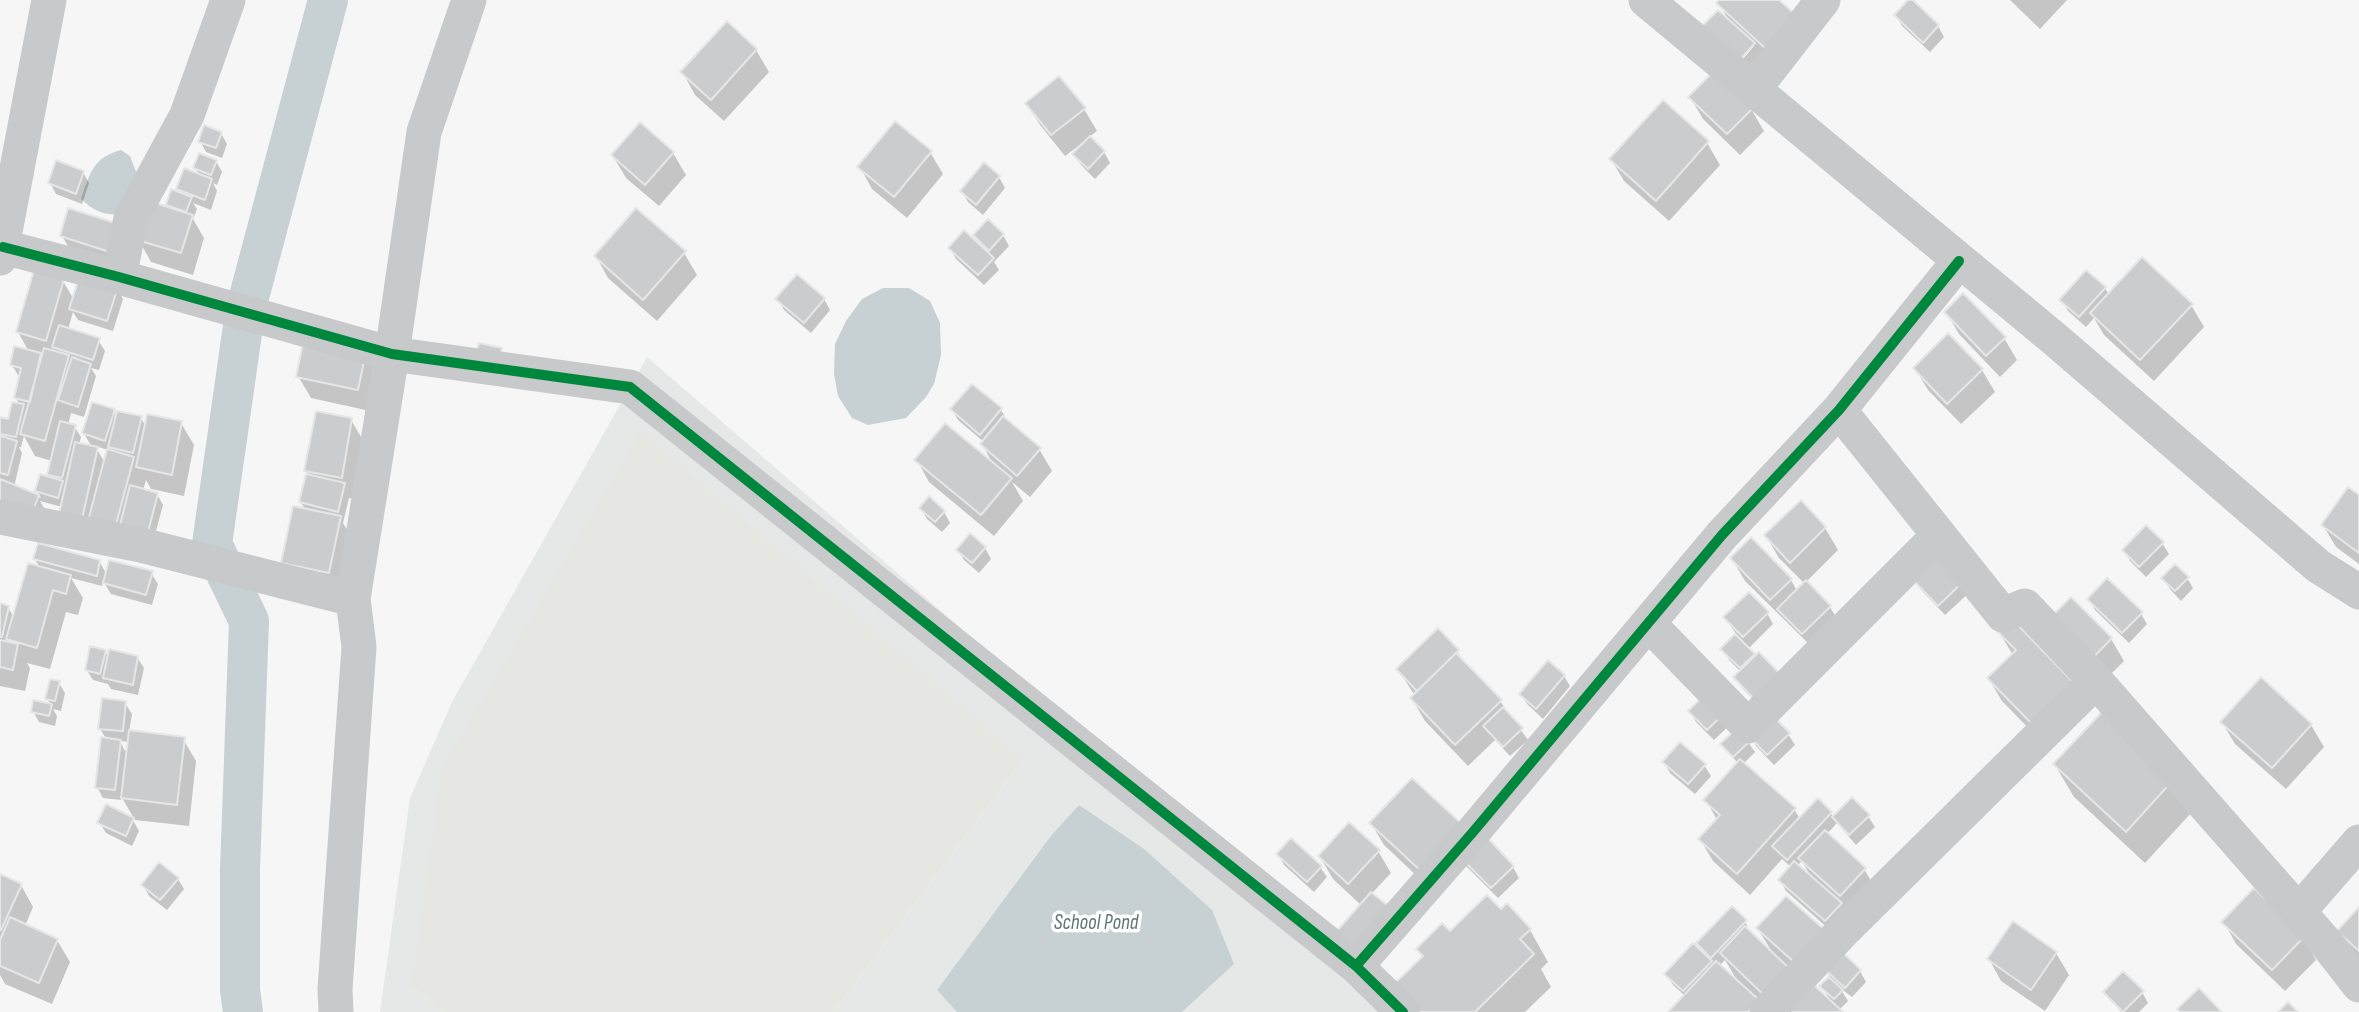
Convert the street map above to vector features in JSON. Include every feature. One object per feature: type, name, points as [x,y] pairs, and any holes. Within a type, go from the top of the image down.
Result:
[{"type":"street","points":[[49,0],[1,253],[119,277],[392,354],[630,387],[1356,966],[1403,1012]]},
{"type":"street","points":[[119,277],[131,218],[187,114],[228,0]]},
{"type":"street","points":[[335,1012],[359,647],[353,599],[424,132],[469,0]]},
{"type":"street","points":[[1646,0],[2057,341],[2318,566],[2359,592]]},
{"type":"street","points":[[1754,89],[1823,0]]},
{"type":"street","points":[[1356,966],[1473,832],[1722,535],[1839,410],[1959,261]]},
{"type":"street","points":[[1839,410],[2003,615],[2025,606],[2096,681],[2299,911],[2359,985]]},
{"type":"street","points":[[0,517],[141,545],[353,599]]},
{"type":"street","points":[[1648,624],[1748,726],[1939,535]]},
{"type":"street","points":[[1767,1012],[1842,932],[2096,681]]},
{"type":"street","points":[[2299,911],[2359,842]]},
{"type":"shaded area","points":[[647,357],[1049,704],[1395,1012],[1182,1012],[1234,964],[984,929],[937,990],[957,1012],[834,1012],[1023,760],[412,987],[444,1012],[380,1012],[410,798],[452,702]]},
{"type":"shaded area","points":[[641,432],[1023,760],[834,1012],[444,1012],[412,987],[442,769]]},
{"type":"water","points":[[121,150],[130,156],[138,177],[124,214],[101,212],[81,199],[98,162]]},
{"type":"water","points":[[883,288],[909,288],[930,301],[940,323],[941,355],[934,384],[906,418],[868,425],[852,418],[838,396],[834,374],[835,344],[846,321],[862,299]]},
{"type":"water","name":"School Pond","points":[[1079,805],[1144,849],[1212,910],[1234,964],[1182,1012],[957,1012],[937,990],[1051,836]]},
{"type":"building","points":[[1719,0],[1779,0],[1796,15],[1766,49],[1716,3]]},
{"type":"building","points":[[1908,0],[1913,0],[1939,25],[1923,43],[1894,15]]},
{"type":"building","points":[[1718,10],[1755,43],[1737,63],[1699,29]]},
{"type":"building","points":[[727,21],[757,49],[711,100],[680,72]]},
{"type":"building","points":[[1714,71],[1753,108],[1727,134],[1688,97]]},
{"type":"building","points":[[1059,76],[1086,108],[1051,135],[1025,103]]},
{"type":"building","points":[[1663,100],[1709,141],[1656,201],[1609,159]]},
{"type":"building","points":[[895,121],[932,151],[894,197],[857,167]]},
{"type":"building","points":[[640,122],[674,152],[645,185],[611,155]]},
{"type":"building","points":[[204,125],[222,132],[216,148],[198,142]]},
{"type":"building","points":[[1090,136],[1105,151],[1088,169],[1072,154]]},
{"type":"building","points":[[199,153],[217,160],[211,175],[193,168]]},
{"type":"building","points":[[56,160],[84,171],[76,194],[48,183]]},
{"type":"building","points":[[984,162],[1000,176],[976,205],[960,191]]},
{"type":"building","points":[[184,168],[212,179],[205,200],[176,189]]},
{"type":"building","points":[[171,189],[192,197],[186,212],[166,205]]},
{"type":"building","points":[[149,201],[193,215],[181,253],[137,240]]},
{"type":"building","points":[[68,208],[125,226],[116,254],[60,236]]},
{"type":"building","points":[[636,208],[686,251],[643,300],[594,256]]},
{"type":"building","points":[[988,219],[1004,234],[989,251],[973,235]]},
{"type":"building","points":[[964,230],[994,258],[978,275],[948,248]]},
{"type":"building","points":[[2142,257],[2193,304],[2140,360],[2090,313]]},
{"type":"building","points":[[34,270],[64,279],[46,341],[16,332]]},
{"type":"building","points":[[2086,270],[2106,287],[2079,317],[2059,300]]},
{"type":"building","points":[[797,274],[825,298],[804,323],[775,299]]},
{"type":"building","points":[[80,275],[118,287],[107,321],[69,309]]},
{"type":"building","points":[[1963,293],[2006,337],[1986,356],[1944,312]]},
{"type":"building","points":[[59,325],[100,338],[93,360],[52,347]]},
{"type":"building","points":[[1948,333],[1983,369],[1947,404],[1913,368]]},
{"type":"building","points":[[304,338],[366,352],[358,390],[296,377]]},
{"type":"building","points":[[479,343],[502,348],[498,368],[474,362]]},
{"type":"building","points":[[14,346],[41,353],[30,402],[14,398],[21,368],[10,365]]},
{"type":"building","points":[[44,348],[69,355],[45,441],[20,434]]},
{"type":"building","points":[[72,357],[91,364],[78,407],[58,400]]},
{"type":"building","points":[[972,384],[1002,408],[980,435],[950,409]]},
{"type":"building","points":[[12,402],[24,404],[16,437],[0,434],[0,417],[8,419]]},
{"type":"building","points":[[92,402],[115,409],[105,441],[82,433]]},
{"type":"building","points":[[117,411],[142,416],[133,453],[108,447]]},
{"type":"building","points":[[316,411],[352,418],[342,478],[304,471]]},
{"type":"building","points":[[147,414],[182,421],[172,475],[136,467]]},
{"type":"building","points":[[1003,416],[1041,448],[1017,476],[980,444]]},
{"type":"building","points":[[60,421],[76,425],[62,478],[47,475]]},
{"type":"building","points":[[945,423],[1012,478],[981,515],[914,460]]},
{"type":"building","points":[[0,436],[17,441],[8,475],[0,473]]},
{"type":"building","points":[[75,442],[98,447],[82,519],[59,514]]},
{"type":"building","points":[[107,449],[134,457],[115,528],[88,521]]},
{"type":"building","points":[[40,474],[63,481],[58,498],[35,491]]},
{"type":"building","points":[[306,474],[345,483],[338,512],[299,502]]},
{"type":"building","points":[[0,479],[39,495],[31,516],[0,503]]},
{"type":"building","points":[[130,485],[158,493],[148,532],[120,525]]},
{"type":"building","points":[[2348,487],[2359,495],[2359,553],[2321,525]]},
{"type":"building","points":[[929,496],[945,511],[935,522],[919,508]]},
{"type":"building","points":[[1801,500],[1826,527],[1790,563],[1764,535]]},
{"type":"building","points":[[293,506],[341,516],[329,573],[281,563]]},
{"type":"building","points":[[2146,525],[2164,542],[2139,567],[2122,550]]},
{"type":"building","points":[[970,533],[986,547],[972,563],[956,550]]},
{"type":"building","points":[[1751,537],[1792,579],[1770,600],[1730,558]]},
{"type":"building","points":[[38,543],[100,560],[97,576],[33,559]]},
{"type":"building","points":[[1941,551],[1967,578],[1938,606],[1912,579]]},
{"type":"building","points":[[109,560],[153,571],[146,595],[103,583]]},
{"type":"building","points":[[28,563],[71,575],[66,594],[53,590],[37,648],[6,639]]},
{"type":"building","points":[[2175,564],[2189,577],[2175,591],[2161,578]]},
{"type":"building","points":[[2107,578],[2143,612],[2122,633],[2087,599]]},
{"type":"building","points":[[1806,580],[1831,606],[1802,634],[1777,609]]},
{"type":"building","points":[[1749,592],[1769,612],[1743,637],[1723,617]]},
{"type":"building","points":[[2071,597],[2112,638],[2087,664],[2045,623]]},
{"type":"building","points":[[0,603],[9,606],[2,637],[0,637]]},
{"type":"building","points":[[2011,618],[2076,685],[2034,726],[1987,678],[2016,650],[1997,631]]},
{"type":"building","points":[[1438,628],[1459,650],[1417,691],[1396,669]]},
{"type":"building","points":[[1735,634],[1755,654],[1740,668],[1720,649]]},
{"type":"building","points":[[0,640],[18,644],[13,670],[0,667]]},
{"type":"building","points":[[90,646],[106,650],[100,674],[85,670]]},
{"type":"building","points":[[109,649],[138,656],[133,685],[103,678]]},
{"type":"building","points":[[1759,652],[1785,679],[1759,704],[1733,677]]},
{"type":"building","points":[[1456,653],[1502,700],[1455,745],[1410,698]]},
{"type":"building","points":[[1548,660],[1565,675],[1536,709],[1519,694]]},
{"type":"building","points":[[2261,677],[2312,724],[2272,768],[2220,722]]},
{"type":"building","points":[[50,679],[60,681],[55,701],[45,699]]},
{"type":"building","points":[[1709,690],[1728,710],[1707,730],[1688,711]]},
{"type":"building","points":[[102,698],[126,701],[123,731],[98,729]]},
{"type":"building","points":[[33,700],[52,704],[49,716],[31,712]]},
{"type":"building","points":[[1503,707],[1523,728],[1503,747],[1483,726]]},
{"type":"building","points":[[2103,711],[2175,778],[2126,832],[2053,764]]},
{"type":"building","points":[[1770,713],[1790,733],[1767,755],[1748,735]]},
{"type":"building","points":[[1737,728],[1750,741],[1733,757],[1720,744]]},
{"type":"building","points":[[129,730],[185,737],[177,805],[121,798]]},
{"type":"building","points":[[101,737],[121,740],[115,790],[95,788]]},
{"type":"building","points":[[1680,742],[1706,764],[1688,784],[1662,762]]},
{"type":"building","points":[[1740,759],[1796,808],[1737,874],[1698,839],[1720,815],[1703,800]]},
{"type":"building","points":[[1412,778],[1464,826],[1422,872],[1369,823]]},
{"type":"building","points":[[1852,797],[1870,815],[1849,835],[1832,817]]},
{"type":"building","points":[[1818,798],[1832,812],[1787,860],[1772,846]]},
{"type":"building","points":[[106,804],[134,818],[126,836],[97,823]]},
{"type":"building","points":[[1349,822],[1380,850],[1348,884],[1318,856]]},
{"type":"building","points":[[1825,830],[1866,868],[1840,896],[1798,858]]},
{"type":"building","points":[[1481,831],[1514,866],[1491,888],[1457,854]]},
{"type":"building","points":[[1291,838],[1322,866],[1307,882],[1276,854]]},
{"type":"building","points":[[1794,861],[1842,903],[1825,921],[1778,880]]},
{"type":"building","points":[[159,862],[179,878],[160,900],[141,885]]},
{"type":"building","points":[[0,874],[22,884],[1,930],[0,930]]},
{"type":"building","points":[[2254,888],[2304,937],[2272,970],[2221,922]]},
{"type":"building","points":[[1371,892],[1391,908],[1350,956],[1330,939]]},
{"type":"building","points":[[1487,895],[1501,909],[1507,903],[1531,929],[1520,939],[1534,954],[1475,1012],[1421,1012],[1394,984],[1423,956],[1416,949],[1442,923],[1450,931]]},
{"type":"building","points":[[1786,896],[1825,930],[1795,963],[1756,928]]},
{"type":"building","points":[[1732,906],[1747,920],[1711,958],[1696,943]]},
{"type":"building","points":[[2359,907],[2359,951],[2337,931]]},
{"type":"building","points":[[10,917],[58,939],[39,983],[0,966],[0,940]]},
{"type":"building","points":[[2013,921],[2057,952],[2031,990],[1987,959]]},
{"type":"building","points":[[1745,926],[1795,974],[1770,1001],[1720,953]]},
{"type":"building","points":[[1693,943],[1712,961],[1683,991],[1664,974]]},
{"type":"building","points":[[1837,947],[1861,970],[1845,988],[1820,965]]},
{"type":"building","points":[[1716,961],[1759,1000],[1748,1012],[1668,1012]]},
{"type":"building","points":[[2123,971],[2144,991],[2123,1012],[2103,992]]},
{"type":"building","points":[[1829,977],[1843,990],[1834,999],[1819,986]]},
{"type":"building","points":[[1814,985],[1843,1012],[1789,1012]]},
{"type":"building","points":[[2199,988],[2222,1012],[2180,1012],[2177,1009]]},
{"type":"building","points":[[2288,1002],[2298,1012],[2278,1012]]},
{"type":"waterway","points":[[243,1012],[240,990],[240,870],[249,621],[212,544],[245,312],[328,0]]},
{"type":"cycle path","points":[[3,247],[392,354],[630,387],[1356,966]]},
{"type":"cycle path","points":[[1403,1012],[1356,966],[1473,832],[1722,535],[1839,410],[1959,261]]}]
